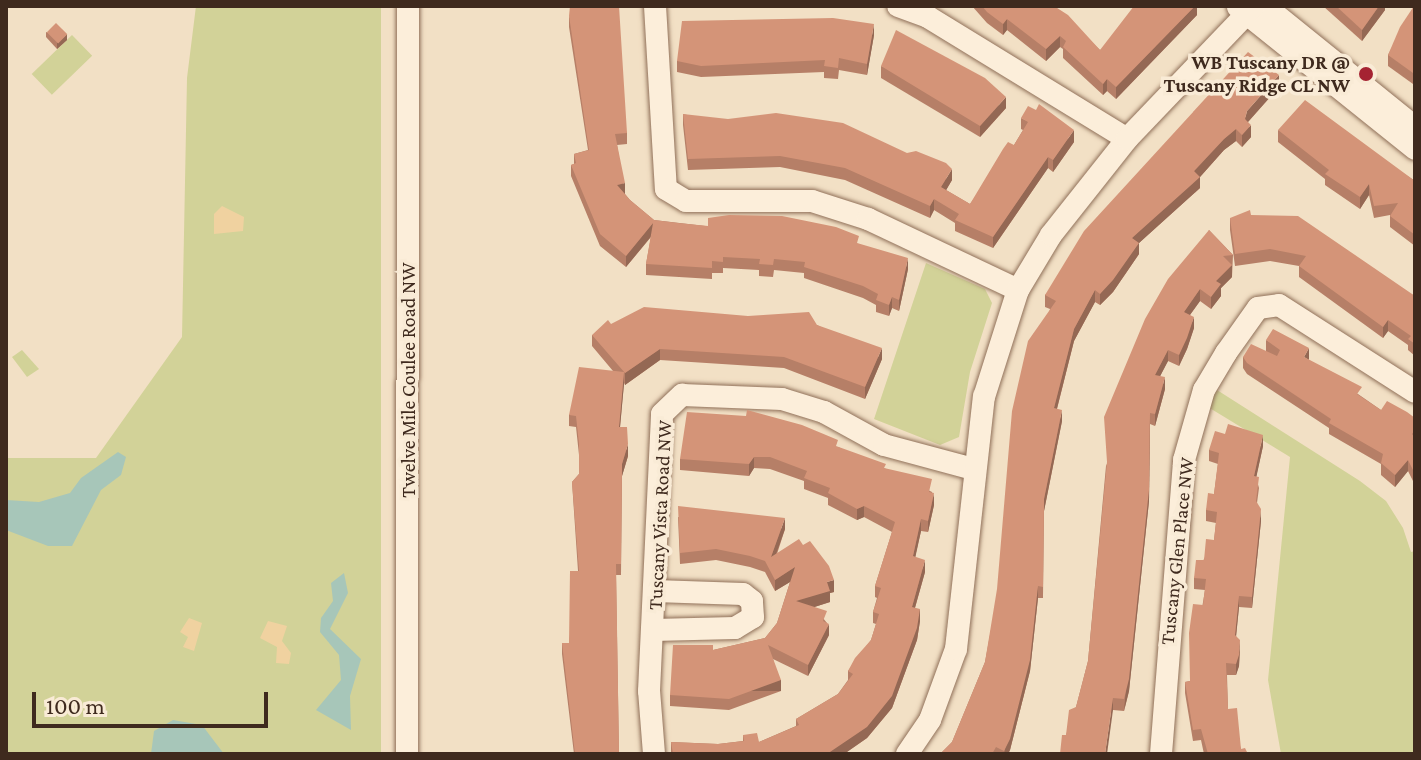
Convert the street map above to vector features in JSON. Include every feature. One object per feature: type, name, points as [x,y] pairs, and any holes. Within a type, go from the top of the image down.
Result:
[{"type":"street","name":"Twelve Mile Coulee Road NW","points":[[407,754],[408,6]]},
{"type":"street","points":[[655,6],[666,189],[686,201],[812,201],[868,219],[1018,290]]},
{"type":"street","points":[[898,6],[928,17],[1127,139]]},
{"type":"street","points":[[907,754],[930,720],[956,649],[973,469],[994,355],[1018,290],[1051,235],[1127,139],[1251,8]]},
{"type":"street","points":[[1251,8],[1415,127]]},
{"type":"street","points":[[1251,8],[1415,149]]},
{"type":"street","name":"Tuscany Glen Place NW","points":[[1161,754],[1184,460],[1204,390],[1226,353],[1258,308],[1279,305],[1415,392]]},
{"type":"street","name":"Tuscany Vista Road NW","points":[[654,754],[649,691],[662,414],[682,395],[782,399],[824,412],[884,445],[973,469]]},
{"type":"street","points":[[653,630],[735,628],[753,617],[752,601],[743,594],[655,591]]},
{"type":"green space","points":[[196,6],[381,6],[381,754],[6,754],[6,458],[96,458],[182,337],[187,78]]},
{"type":"green space","points":[[72,35],[92,56],[52,95],[32,74]]},
{"type":"green space","points":[[926,263],[985,289],[992,303],[970,372],[959,437],[940,445],[874,419]]},
{"type":"green space","points":[[22,350],[39,369],[27,377],[12,357]]},
{"type":"green space","points":[[1217,390],[1360,481],[1386,501],[1403,528],[1411,552],[1415,551],[1415,754],[1281,754],[1268,680],[1290,457],[1208,407]]},
{"type":"sand","points":[[222,206],[244,217],[243,231],[214,234],[214,214]]},
{"type":"sand","points":[[189,618],[202,623],[194,651],[183,647],[188,637],[180,632]]},
{"type":"sand","points":[[268,621],[287,626],[282,641],[291,653],[289,664],[276,663],[277,647],[260,638]]},
{"type":"shaded area","points":[[118,452],[126,457],[121,475],[101,490],[72,546],[48,546],[6,530],[6,500],[39,502],[70,493],[81,478]]},
{"type":"shaded area","points":[[344,573],[348,593],[330,629],[361,659],[350,696],[351,730],[316,710],[341,680],[339,655],[320,632],[321,618],[333,601],[331,583]]},
{"type":"shaded area","points":[[173,720],[202,725],[224,754],[151,754],[154,731]]},
{"type":"building","points":[[570,6],[619,6],[627,133],[615,134],[625,183],[617,185],[630,200],[654,220],[708,226],[708,218],[729,215],[782,216],[836,227],[859,236],[857,243],[908,258],[899,300],[892,297],[889,305],[876,300],[878,294],[804,267],[805,262],[774,259],[773,265],[759,264],[760,259],[723,257],[723,262],[712,261],[712,268],[646,264],[653,223],[626,256],[600,234],[571,165],[576,163],[574,154],[589,150]]},
{"type":"building","points":[[982,6],[1054,6],[1068,15],[1100,50],[1134,6],[1195,6],[1116,87],[1107,79],[1103,84],[1063,47],[1066,41],[1060,36],[1046,49],[1007,19],[1003,24]]},
{"type":"building","points":[[1336,6],[1379,6],[1362,30]]},
{"type":"building","points":[[1414,6],[1413,73],[1388,55],[1400,27]]},
{"type":"building","points":[[833,18],[874,24],[867,64],[839,58],[838,68],[824,66],[825,60],[701,66],[677,61],[682,21]]},
{"type":"building","points":[[56,23],[67,34],[58,44],[47,32]]},
{"type":"building","points":[[896,30],[985,78],[1006,97],[980,126],[881,66]]},
{"type":"building","points":[[1248,52],[1279,75],[1247,111],[1245,119],[1251,125],[1242,135],[1236,129],[1224,139],[1194,171],[1200,177],[1132,238],[1139,243],[1100,294],[1095,290],[1074,329],[1054,408],[1062,410],[1044,499],[1043,587],[1038,586],[1030,660],[1010,739],[1004,751],[996,747],[992,754],[940,754],[952,742],[985,662],[997,589],[1012,411],[1028,341],[1056,301],[1045,295],[1084,231]]},
{"type":"building","points":[[1305,100],[1415,181],[1415,235],[1390,216],[1398,203],[1374,206],[1369,184],[1360,197],[1325,174],[1329,170],[1278,130]]},
{"type":"building","points":[[1039,104],[1074,130],[1053,160],[1048,157],[993,237],[955,220],[959,214],[934,199],[930,206],[845,168],[780,156],[688,159],[683,114],[728,119],[776,113],[843,123],[907,153],[916,151],[946,163],[952,169],[941,187],[970,204],[1003,149],[1008,142],[1014,145],[1028,122],[1021,118],[1028,106],[1036,110]]},
{"type":"building","points":[[1250,210],[1251,215],[1298,216],[1415,296],[1415,344],[1408,339],[1411,336],[1388,320],[1383,327],[1299,266],[1306,256],[1270,249],[1235,254],[1230,218]]},
{"type":"building","points":[[1209,230],[1233,255],[1223,256],[1232,265],[1216,281],[1221,284],[1211,297],[1200,289],[1184,312],[1194,317],[1179,355],[1168,350],[1155,375],[1165,377],[1155,414],[1150,413],[1149,490],[1129,679],[1124,699],[1113,698],[1105,754],[1060,754],[1069,710],[1076,707],[1088,661],[1107,462],[1104,417],[1145,319],[1168,279]]},
{"type":"building","points":[[644,307],[748,316],[809,312],[817,325],[882,348],[865,387],[784,357],[660,349],[625,373],[592,335],[608,320],[611,324]]},
{"type":"building","points":[[1273,329],[1309,348],[1304,357],[1362,387],[1357,394],[1381,410],[1387,401],[1415,418],[1412,434],[1415,438],[1415,474],[1408,460],[1395,475],[1381,463],[1383,454],[1329,423],[1331,419],[1247,363],[1243,357],[1251,344],[1277,356],[1280,350],[1266,340]]},
{"type":"building","points":[[579,367],[624,372],[619,427],[627,427],[628,444],[622,464],[621,564],[616,564],[619,754],[575,754],[562,643],[569,643],[570,571],[579,571],[572,482],[579,474],[579,444],[576,416],[569,415]]},
{"type":"building","points":[[747,410],[802,425],[838,440],[836,446],[886,464],[884,468],[932,479],[929,492],[934,493],[928,521],[921,519],[913,556],[925,560],[912,607],[920,609],[917,628],[892,696],[867,727],[827,754],[673,754],[671,742],[718,744],[744,741],[743,735],[757,733],[759,742],[799,725],[796,719],[838,694],[853,674],[848,671],[871,640],[879,614],[873,612],[881,588],[875,586],[895,522],[864,506],[857,509],[828,493],[830,488],[804,478],[807,471],[770,457],[754,457],[749,464],[680,459],[687,412],[746,416]]},
{"type":"building","points":[[1228,424],[1263,435],[1254,476],[1259,477],[1256,501],[1261,509],[1252,597],[1239,596],[1235,635],[1240,640],[1239,655],[1236,664],[1226,663],[1228,709],[1237,708],[1241,749],[1245,748],[1248,754],[1208,754],[1201,729],[1193,730],[1185,682],[1190,681],[1189,633],[1193,604],[1203,605],[1206,579],[1194,578],[1196,560],[1204,560],[1206,539],[1214,540],[1217,512],[1206,510],[1208,493],[1214,494],[1219,453],[1209,450],[1215,431],[1225,434]]},
{"type":"building","points":[[678,506],[785,518],[771,557],[799,539],[803,545],[810,541],[829,566],[834,580],[827,582],[830,591],[796,601],[827,611],[823,621],[829,624],[808,665],[768,645],[781,680],[729,699],[670,695],[673,645],[713,645],[713,650],[765,638],[777,623],[795,567],[775,580],[765,561],[750,556],[716,549],[680,553]]},
{"type":"place","name":"WB Tuscany DR @ Tuscany Ridge CL NW","points":[[1366,74]]}]
